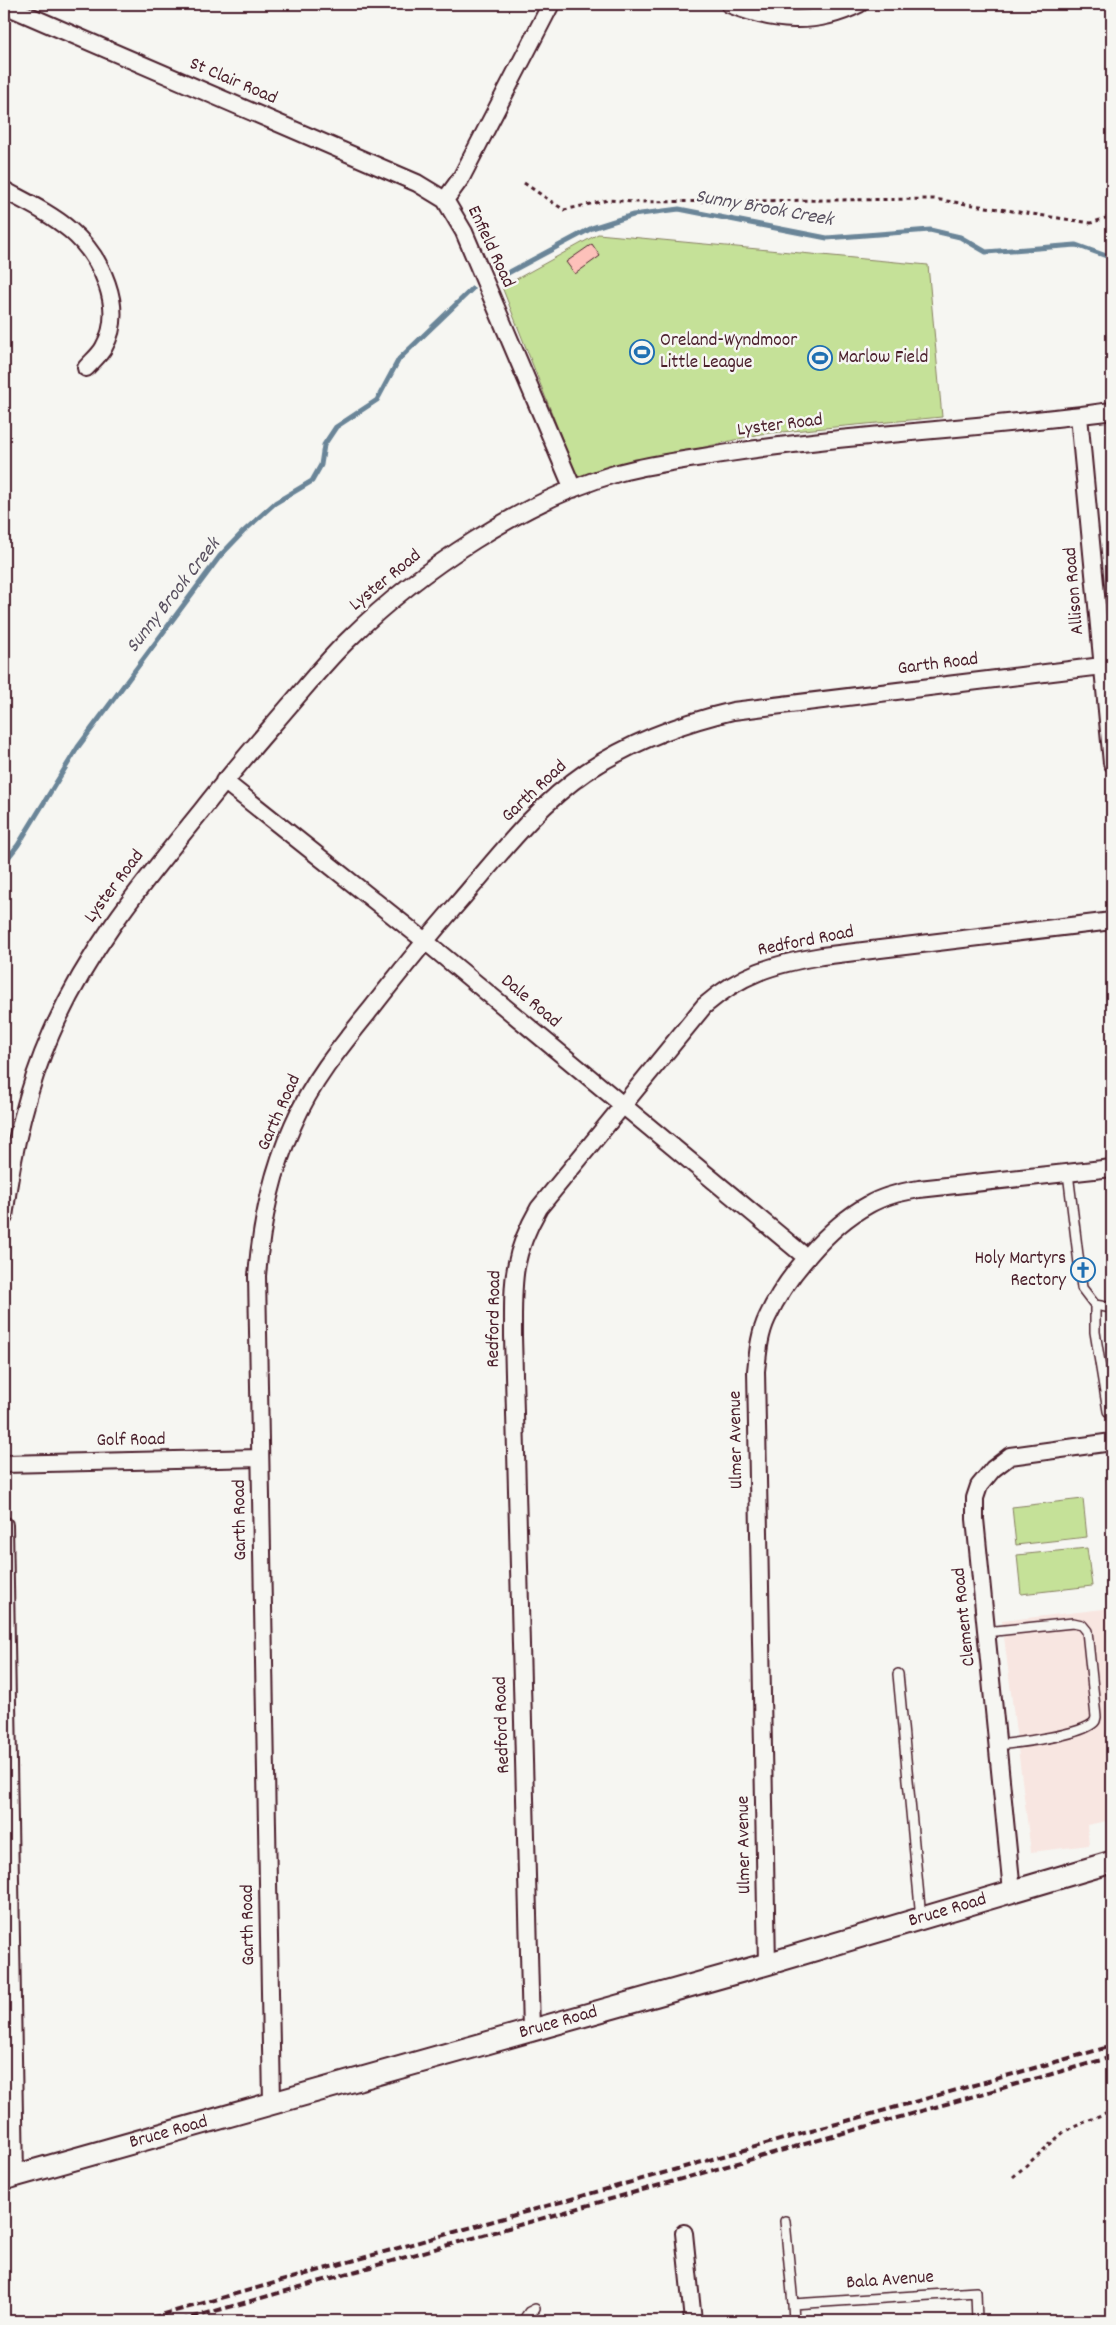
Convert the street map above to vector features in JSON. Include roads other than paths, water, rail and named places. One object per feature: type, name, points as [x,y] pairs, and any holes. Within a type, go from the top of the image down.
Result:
[{"type":"street","name":"St Clair Road","points":[[4,4],[418,183],[445,200]]},
{"type":"street","name":"Enfield Road","points":[[551,4],[461,178],[445,200],[464,232],[573,489]]},
{"type":"street","points":[[729,4],[767,18],[798,20],[829,15],[859,4]]},
{"type":"street","points":[[4,190],[44,212],[71,231],[100,266],[109,293],[112,314],[110,333],[104,348],[86,368]]},
{"type":"street","name":"Lyster Road","points":[[4,1217],[10,1168],[21,1119],[38,1064],[84,968],[123,907],[224,782],[328,661],[379,611],[445,560],[517,516],[573,489],[616,474],[659,463],[757,449],[1112,411]]},
{"type":"street","name":"Allison Road","points":[[1079,416],[1112,763]]},
{"type":"street","name":"Garth Road","points":[[272,2102],[257,1276],[262,1228],[280,1157],[292,1125],[323,1069],[425,941],[532,818],[586,773],[647,738],[700,718],[733,711],[1102,666]]},
{"type":"street","name":"Dale Road","points":[[224,782],[425,941],[807,1258]]},
{"type":"street","name":"Redford Road","points":[[531,2030],[513,1336],[515,1265],[520,1246],[539,1208],[704,1006],[720,992],[756,972],[775,965],[822,956],[1112,921]]},
{"type":"street","name":"Ulmer Avenue","points":[[767,1964],[756,1371],[758,1346],[766,1319],[780,1295],[807,1258],[854,1213],[869,1204],[900,1193],[1112,1168]]},
{"type":"street","name":"Clement Road","points":[[1012,1891],[975,1519],[975,1498],[979,1486],[993,1468],[1010,1456],[1112,1442]]},
{"type":"street","name":"Golf Road","points":[[4,1464],[260,1458]]},
{"type":"street","points":[[4,1525],[10,2178]]},
{"type":"street","name":"Bruce Road","points":[[10,2178],[272,2102],[767,1964],[1112,1862]]},
{"type":"street","points":[[684,2233],[693,2321]]},
{"type":"lane","points":[[1068,1172],[1082,1288],[1095,1305],[1094,1332],[1108,1411],[1112,1411]]},
{"type":"lane","points":[[1095,1305],[1112,1308]]},
{"type":"lane","points":[[986,1632],[1073,1623],[1082,1625],[1087,1631],[1096,1717],[1089,1727],[1045,1739],[997,1745]]},
{"type":"lane","points":[[898,1674],[921,1918]]},
{"type":"lane","points":[[785,2221],[794,2321]]},
{"type":"lane","name":"Bala Avenue","points":[[793,2304],[976,2292],[977,2321]]},
{"type":"lane","points":[[523,2321],[529,2312],[535,2309]]},
{"type":"waterway","name":"Sunny Brook Creek","points":[[506,274],[592,228],[633,215],[679,209],[827,238],[930,230],[960,237],[986,252],[1076,245],[1112,258]]},
{"type":"waterway","name":"Sunny Brook Creek","points":[[4,863],[18,845],[78,747],[220,556],[275,503],[312,481],[321,465],[324,445],[336,427],[377,400],[399,359],[472,289]]},
{"type":"railway","points":[[140,2321],[1112,2046]]},
{"type":"railway","points":[[180,2321],[1112,2057]]},
{"type":"place","name":"Oreland-Wyndmoor Little League","points":[[642,352]]},
{"type":"place","name":"Marlow Field","points":[[820,358]]},
{"type":"place","name":"Holy Martyrs Rectory","points":[[1083,1270]]}]
